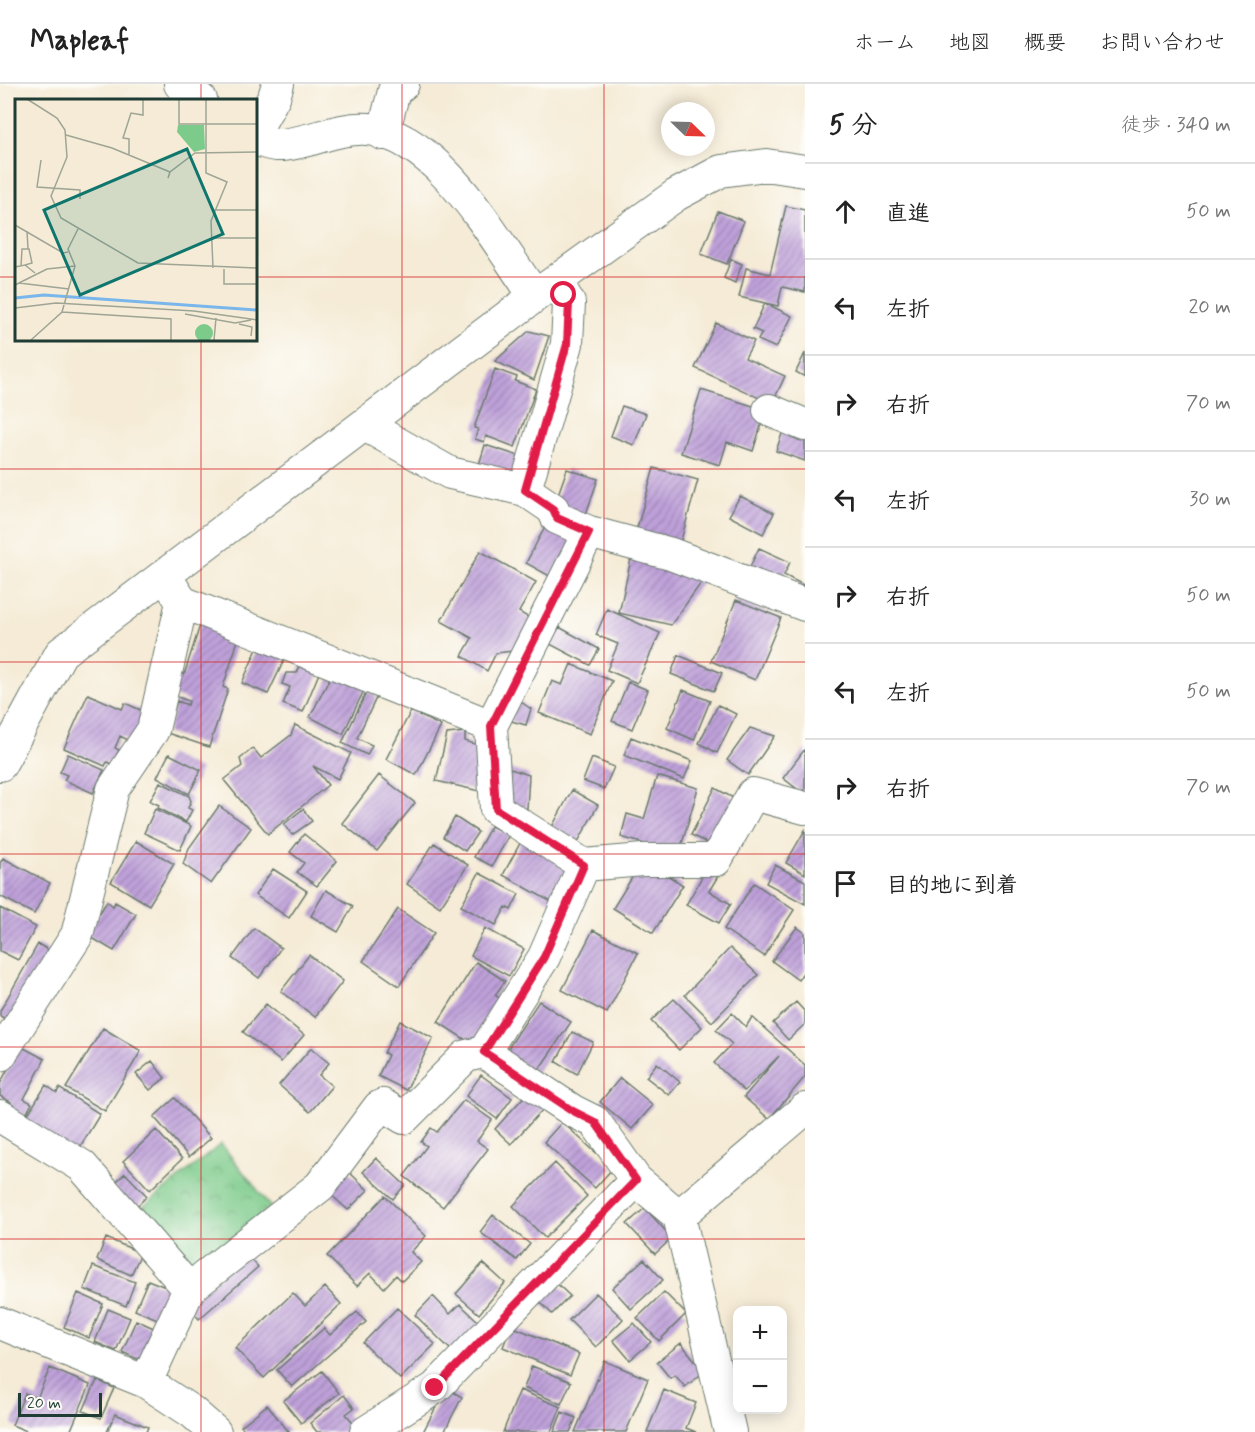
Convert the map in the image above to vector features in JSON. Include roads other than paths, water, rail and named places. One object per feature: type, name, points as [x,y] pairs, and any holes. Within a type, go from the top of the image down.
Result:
[{"type":"street","points":[[180,84],[200,99]]},
{"type":"street","points":[[256,129],[274,98],[278,84]]},
{"type":"street","points":[[383,134],[394,91],[403,84]]},
{"type":"street","points":[[256,140],[276,146],[367,129],[405,140],[432,158],[552,291],[569,303],[567,344],[525,490]]},
{"type":"street","points":[[0,765],[61,653],[365,425],[552,291],[676,195],[721,171],[766,165],[805,171]]},
{"type":"street","points":[[769,410],[805,425]]},
{"type":"street","points":[[365,425],[450,473],[525,490],[553,509],[557,518],[589,532],[670,554],[805,605]]},
{"type":"street","points":[[589,532],[491,726],[496,809],[584,865],[643,860],[716,860],[753,794],[805,808]]},
{"type":"street","points":[[165,576],[182,602],[491,726]]},
{"type":"street","points":[[0,1055],[77,935],[113,789],[153,730],[182,602]]},
{"type":"street","points":[[146,1382],[189,1289],[320,1186],[380,1107],[383,1105],[404,1119],[466,1056],[484,1052],[544,957],[584,865]]},
{"type":"street","points":[[484,1052],[573,1111],[595,1122],[636,1180],[680,1216],[730,1432]]},
{"type":"street","points":[[680,1216],[805,1109]]},
{"type":"street","points":[[0,1116],[82,1166],[189,1289]]},
{"type":"street","points":[[366,1432],[435,1388],[636,1180]]},
{"type":"street","points":[[2,1328],[146,1382],[192,1412],[215,1432]]}]
